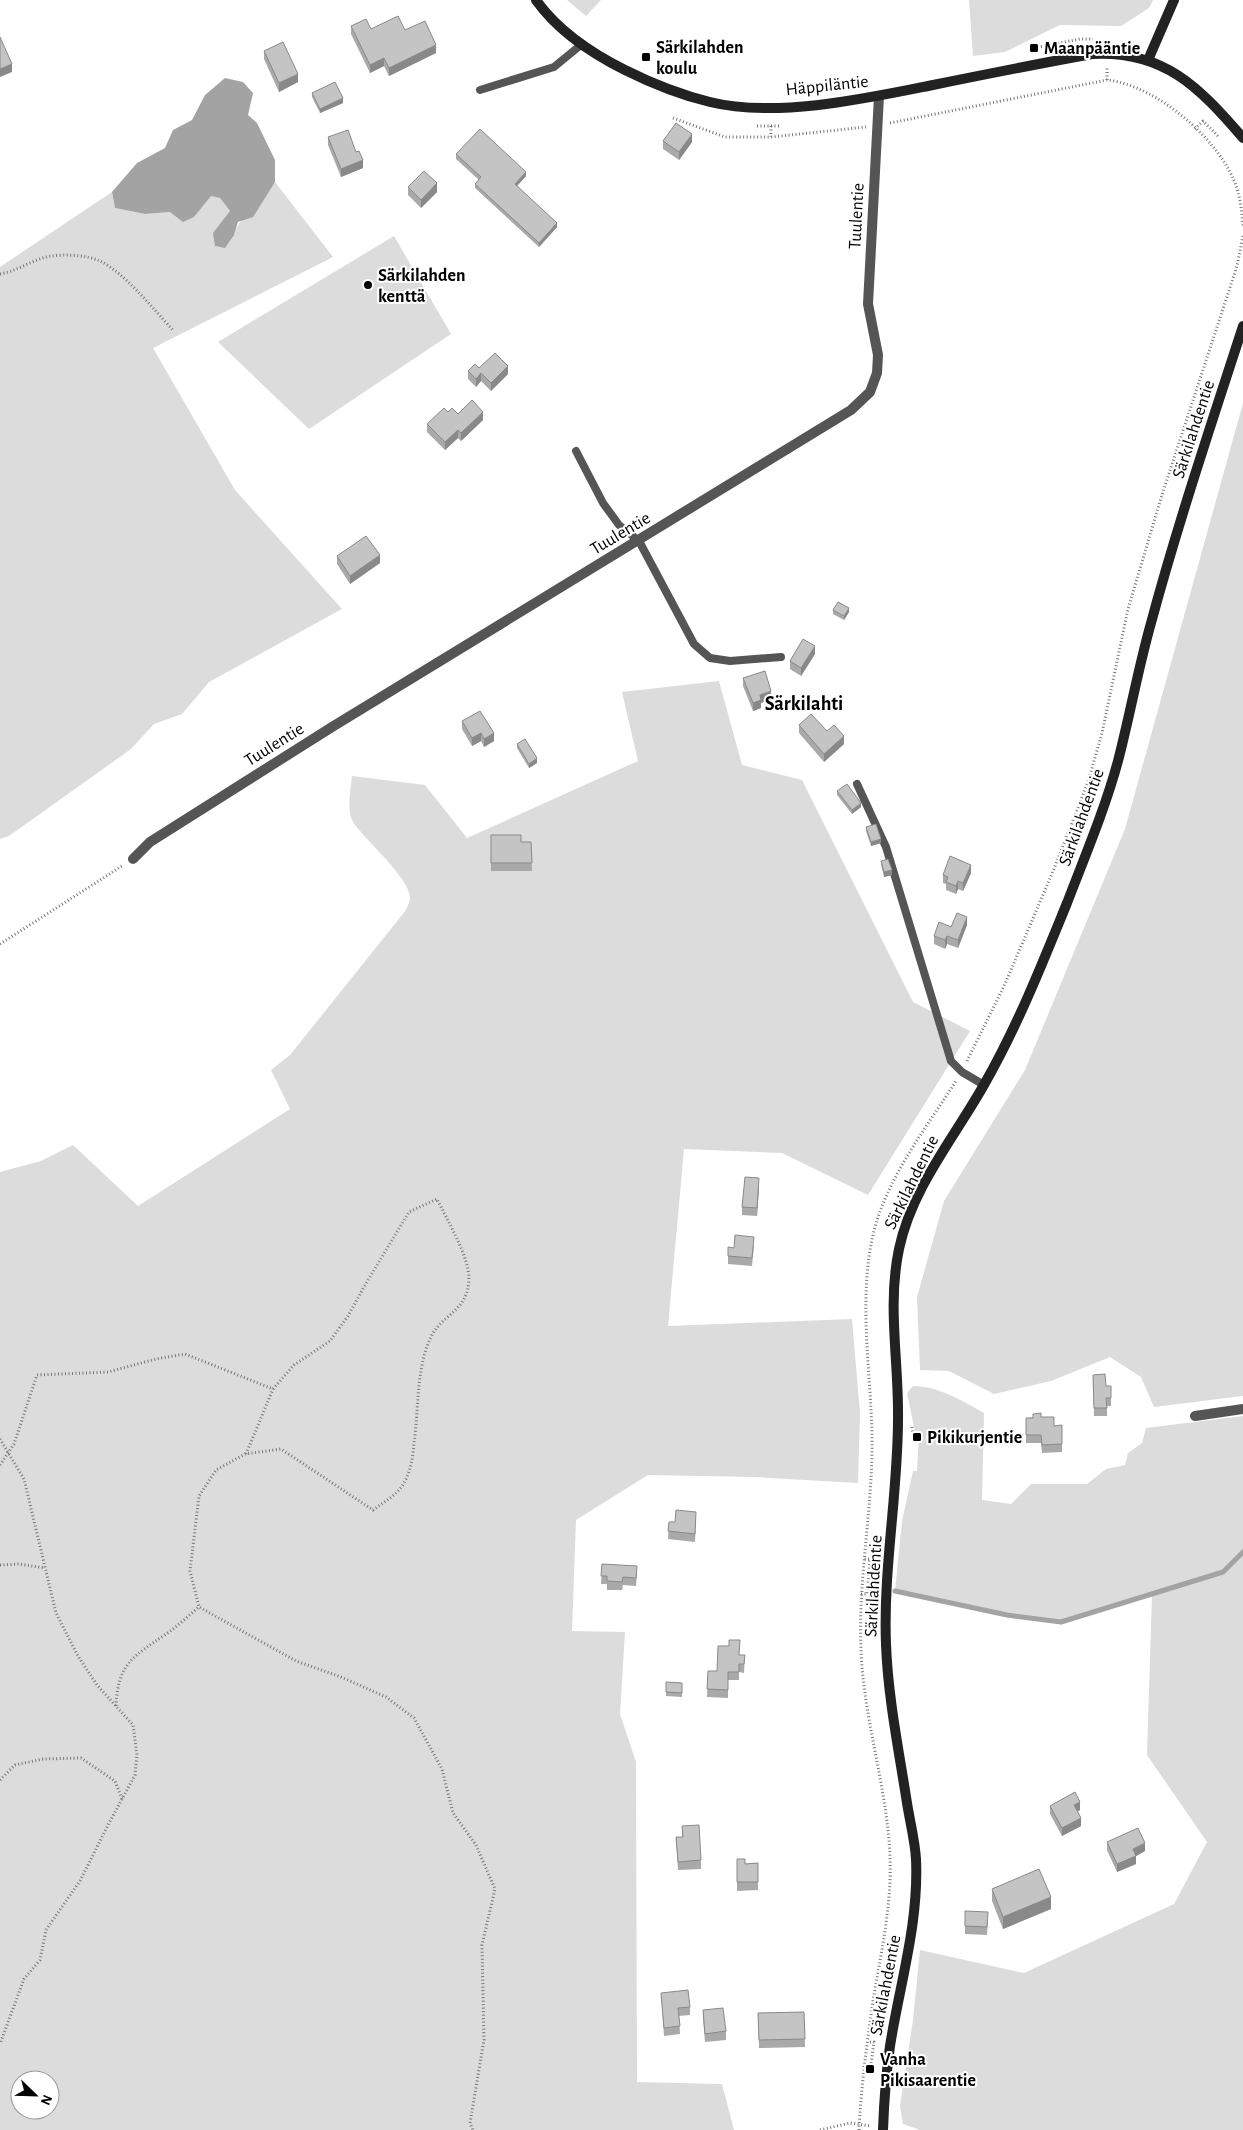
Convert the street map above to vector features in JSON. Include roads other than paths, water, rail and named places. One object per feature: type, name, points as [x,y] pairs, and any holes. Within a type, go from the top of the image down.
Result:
[{"type":"street","name":"Häppiläntie","points":[[536,0],[547,15],[596,56],[637,76],[710,102],[758,107],[829,104],[1092,54],[1108,53],[1135,56],[1148,60]]},
{"type":"street","points":[[1174,0],[1148,60],[1169,69],[1204,95],[1243,138]]},
{"type":"street","name":"Tuulentie","points":[[133,859],[150,842],[322,732],[639,541],[851,410],[870,392],[877,373],[878,355],[868,304],[879,96]]},
{"type":"street","name":"Särkilahdentie","points":[[884,2130],[886,2078],[911,1938],[916,1890],[916,1856],[892,1705],[886,1644],[885,1594],[896,1494],[898,1446],[892,1302],[899,1247],[913,1208],[942,1150],[984,1085],[1035,981],[1092,838],[1117,764],[1140,663],[1169,556],[1243,326]]},
{"type":"street","points":[[1195,1416],[1243,1409]]},
{"type":"lane","points":[[480,90],[554,67],[582,44]]},
{"type":"lane","points":[[576,451],[603,503],[619,525],[639,541],[694,644],[710,658],[730,661],[781,657]]},
{"type":"lane","points":[[857,784],[886,847],[951,1060],[962,1072],[984,1085]]},
{"type":"waterway","points":[[895,1591],[1007,1615],[1061,1622],[1223,1572],[1243,1552]]},
{"type":"place","name":"Maanpääntie","points":[[1034,48]]},
{"type":"place","name":"Särkilahden koulu","points":[[646,57]]},
{"type":"place","name":"Särkilahden kenttä","points":[[368,285]]},
{"type":"place","name":"Pikikurjentie","points":[[917,1437]]},
{"type":"place","name":"Vanha Pikisaarentie","points":[[870,2069]]},
{"type":"district","name":"Särkilahti","points":[[804,703]]}]
